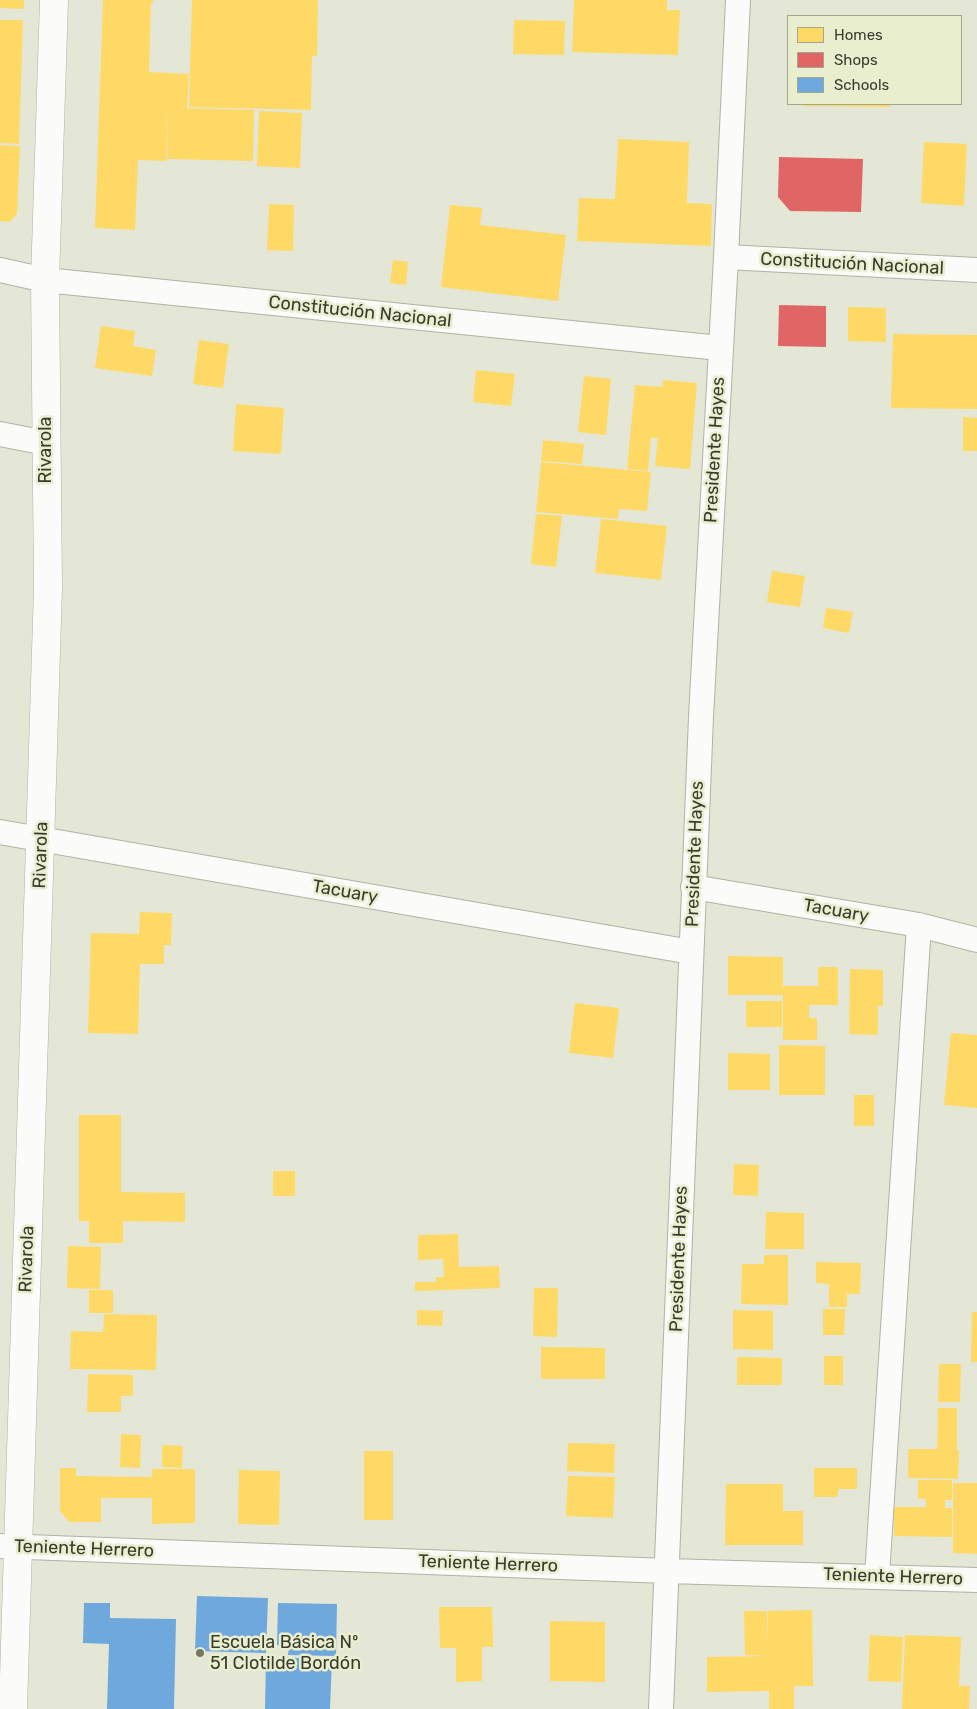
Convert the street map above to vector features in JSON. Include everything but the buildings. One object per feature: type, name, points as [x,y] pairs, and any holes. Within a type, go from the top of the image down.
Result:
[{"type":"street","name":"Rivarola","points":[[13,1709],[9,1546],[41,840],[48,588],[45,280],[54,0]]},
{"type":"street","name":"Presidente Hayes","points":[[661,1709],[693,887],[738,0]]},
{"type":"street","name":"Constitución Nacional","points":[[726,258],[977,270]]},
{"type":"street","name":"Constitución Nacional","points":[[0,270],[45,280],[720,348]]},
{"type":"street","points":[[0,434],[46,443]]},
{"type":"street","name":"Tacuary","points":[[0,832],[691,952]]},
{"type":"street","name":"Tacuary","points":[[693,887],[919,925],[977,940]]},
{"type":"street","points":[[877,1576],[919,925]]},
{"type":"street","name":"Teniente Herrero","points":[[9,1546],[667,1571],[977,1580]]},
{"type":"place","name":"Escuela Básica Nº 51 Clotilde Bordón","points":[[200,1653]]}]
